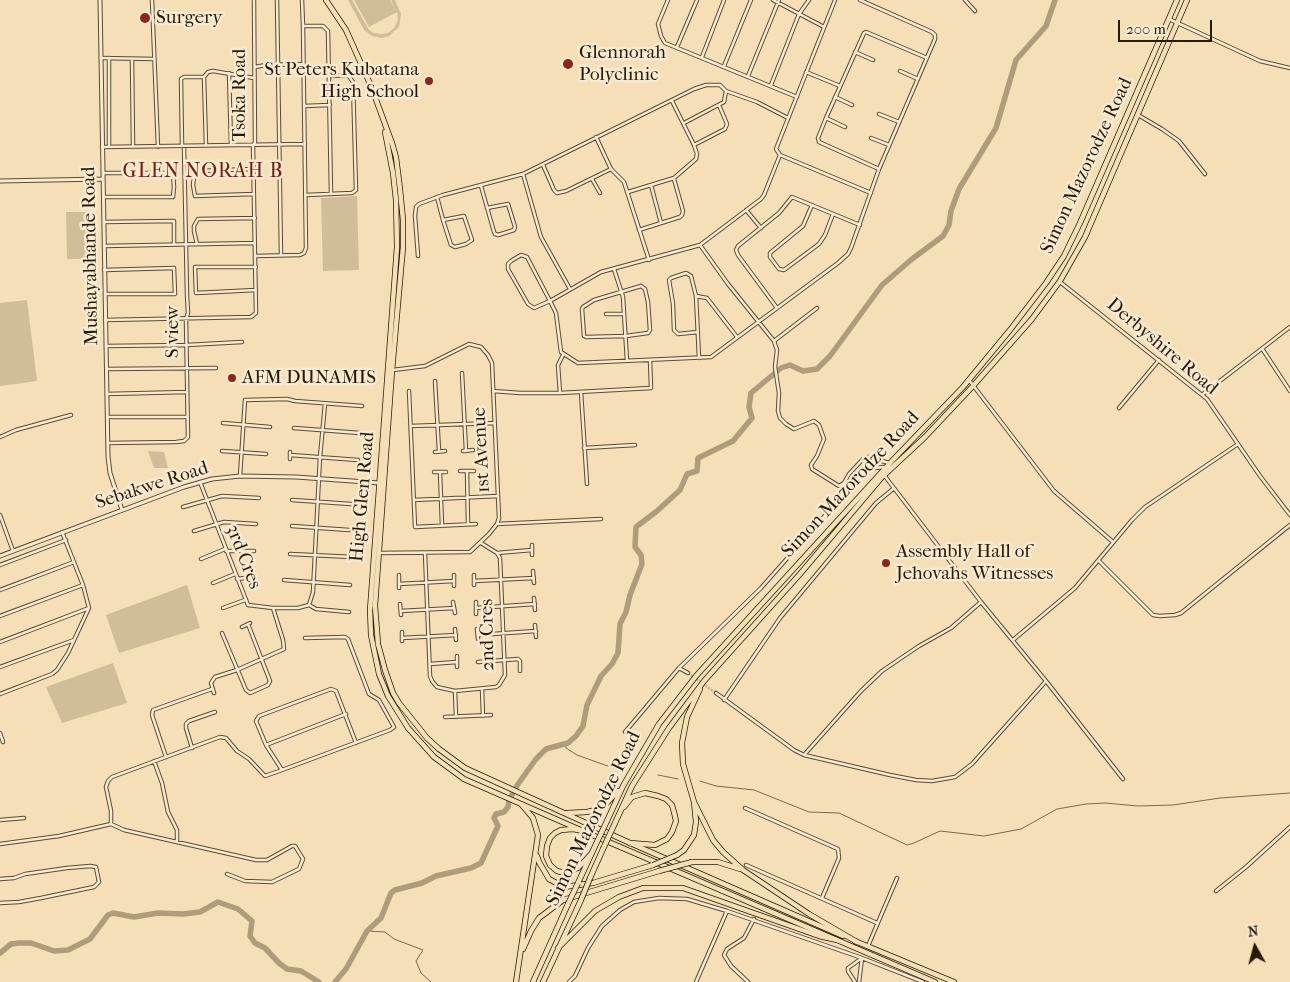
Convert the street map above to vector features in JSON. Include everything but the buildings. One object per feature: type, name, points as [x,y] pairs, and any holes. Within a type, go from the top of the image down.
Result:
[{"type":"main road","name":"High Glen Road","points":[[326,0],[355,48],[383,121],[393,173],[396,255],[381,483],[370,610],[373,648],[383,685],[408,728],[434,757],[464,779],[583,832],[837,940]]},
{"type":"main road","name":"Simon Mazorodze Road","points":[[533,982],[623,786],[659,724],[696,676],[968,380],[1024,312],[1064,256],[1177,0]]},
{"type":"main road","name":"Simon Mazorodze Road","points":[[543,982],[632,786],[669,728],[704,681],[800,574],[884,476],[925,437],[973,386],[1032,319],[1060,282],[1085,237],[1187,0]]},
{"type":"main road","name":"High Glen Road","points":[[381,483],[375,606],[376,631],[385,670],[393,693],[427,738],[438,749],[465,768],[504,787],[567,813],[630,843],[856,942]]},
{"type":"main road","points":[[537,852],[539,862],[549,879],[564,887],[593,883],[653,865],[684,850],[694,835],[696,822],[694,802],[683,764],[682,743],[687,717],[704,681]]},
{"type":"main road","points":[[567,813],[596,810],[606,804],[623,786]]},
{"type":"main road","points":[[620,812],[632,797],[645,793],[666,799],[672,805],[676,821],[667,839],[655,844],[630,843]]},
{"type":"main road","points":[[694,802],[714,840],[723,852],[743,870],[809,914],[856,942],[954,982]]},
{"type":"main road","points":[[516,982],[537,852],[538,835],[529,811],[522,805]]},
{"type":"main road","points":[[583,832],[573,829],[561,830],[550,838],[546,856],[550,865],[557,871],[565,873],[578,868],[592,853]]},
{"type":"main road","points":[[520,958],[531,931],[539,918],[553,906],[568,897],[692,862],[718,862],[743,870]]},
{"type":"main road","points":[[558,948],[595,911],[619,897],[643,888],[683,888],[819,936],[837,940],[935,982]]},
{"type":"street","name":"Mushayabhande Road","points":[[100,0],[108,443],[110,473],[122,510]]},
{"type":"street","points":[[152,0],[158,147]]},
{"type":"street","name":"Tsoka Road","points":[[186,318],[251,317],[256,313],[253,146],[255,142],[254,0]]},
{"type":"street","points":[[277,0],[281,255]]},
{"type":"street","points":[[256,256],[300,255],[306,251],[302,0]]},
{"type":"street","points":[[668,0],[658,24],[665,43],[797,97]]},
{"type":"street","points":[[677,47],[697,0]]},
{"type":"street","points":[[702,57],[724,0]]},
{"type":"street","points":[[724,66],[751,0]]},
{"type":"street","points":[[773,0],[824,27]]},
{"type":"street","points":[[771,85],[799,14],[809,0]]},
{"type":"street","points":[[835,0],[776,146],[776,151],[780,155],[871,193]]},
{"type":"street","points":[[780,155],[764,195],[700,245],[596,275],[550,300],[536,308],[532,308],[508,269],[508,264],[511,260],[521,255],[528,257],[550,300],[556,313],[560,350],[563,355],[578,363],[711,357],[848,254],[879,169],[935,39],[935,35],[932,32],[860,0]]},
{"type":"street","points":[[966,0],[975,11]]},
{"type":"street","points":[[748,76],[778,1]]},
{"type":"street","points":[[1169,18],[1260,61],[1290,68]]},
{"type":"street","points":[[303,26],[323,26],[328,31],[332,194]]},
{"type":"street","points":[[879,169],[819,142],[818,138],[862,34],[866,32],[927,58]]},
{"type":"street","points":[[855,52],[873,60]]},
{"type":"street","points":[[101,58],[155,59]]},
{"type":"street","points":[[109,58],[110,147]]},
{"type":"street","points":[[132,59],[133,148]]},
{"type":"street","points":[[255,67],[303,64]]},
{"type":"street","points":[[206,145],[204,77],[208,72],[213,71],[254,78]]},
{"type":"street","points":[[900,71],[918,79]]},
{"type":"street","points":[[806,72],[840,86]]},
{"type":"street","points":[[229,73],[231,146]]},
{"type":"street","points":[[306,195],[352,193],[356,190],[353,82],[348,75],[330,76]]},
{"type":"street","name":"S view","points":[[108,443],[176,442],[188,437],[186,318],[188,313],[180,81],[184,77],[204,77]]},
{"type":"street","points":[[418,256],[416,207],[422,202],[523,174],[694,89],[706,85],[720,84],[726,91],[752,100],[788,118]]},
{"type":"street","points":[[684,123],[719,105],[725,100],[726,91]]},
{"type":"street","points":[[835,97],[852,105]]},
{"type":"street","points":[[628,192],[674,178],[696,159],[694,145],[672,100]]},
{"type":"street","points":[[304,106],[330,105]]},
{"type":"street","points":[[694,145],[726,129],[719,105]]},
{"type":"street","points":[[879,114],[899,122]]},
{"type":"street","points":[[1138,116],[1179,141],[1204,174]]},
{"type":"street","points":[[826,118],[845,127]]},
{"type":"street","points":[[596,137],[611,169],[621,177],[628,192],[649,260]]},
{"type":"street","points":[[871,138],[889,145]]},
{"type":"street","points":[[102,147],[305,144]]},
{"type":"street","points":[[543,164],[557,193],[566,191],[611,169]]},
{"type":"street","points":[[254,170],[198,171],[193,180],[195,196],[254,194]]},
{"type":"street","points":[[103,173],[173,173],[173,196],[103,198]]},
{"type":"street","points":[[523,174],[542,237],[570,289]]},
{"type":"street","points":[[639,230],[682,215],[683,211],[674,178]]},
{"type":"street","points":[[0,181],[103,179]]},
{"type":"street","points":[[592,179],[600,193]]},
{"type":"street","points":[[651,185],[661,223]]},
{"type":"street","points":[[480,186],[495,234],[498,235],[514,230],[515,227],[508,204],[487,208]]},
{"type":"street","points":[[437,197],[443,220],[451,245],[455,247],[471,242],[472,238],[464,216],[443,220]]},
{"type":"street","points":[[778,308],[736,250],[738,246],[779,213],[791,198],[860,225]]},
{"type":"street","points":[[812,205],[803,226],[770,253],[770,257],[779,270],[784,270],[819,244],[825,235],[833,214]]},
{"type":"street","points":[[746,210],[761,228]]},
{"type":"street","points":[[197,244],[194,226],[198,219],[255,218]]},
{"type":"street","points":[[104,222],[174,221],[174,244]]},
{"type":"street","points":[[104,246],[255,242]]},
{"type":"street","points":[[700,245],[758,323],[774,341],[777,352],[775,367],[779,393],[778,411],[782,421],[794,429],[814,421],[819,425],[824,438],[817,456],[811,465],[812,469],[839,486],[844,483],[849,474],[863,459],[868,457],[888,465]]},
{"type":"street","points":[[256,266],[195,267],[196,293],[256,290]]},
{"type":"street","points":[[104,270],[174,268],[175,294],[104,294]]},
{"type":"street","points":[[614,269],[622,292],[627,362]]},
{"type":"street","points":[[698,332],[678,334],[674,330],[670,279],[688,274],[691,276],[696,296],[700,358]]},
{"type":"street","name":"Derbyshire Road","points":[[1060,282],[1203,394],[1260,476],[1290,515]]},
{"type":"street","points":[[641,286],[645,289],[650,330],[648,333],[586,338],[583,333],[583,307],[594,300],[622,292],[641,286]]},
{"type":"street","points":[[696,296],[707,298],[738,337]]},
{"type":"street","points":[[774,341],[817,308]]},
{"type":"street","points":[[606,314],[624,314]]},
{"type":"street","points":[[105,320],[186,318]]},
{"type":"street","points":[[1203,394],[1290,327]]},
{"type":"street","points":[[106,346],[242,342]]},
{"type":"street","name":"1st Avenue","points":[[389,370],[425,366],[467,344],[481,347],[490,358],[499,518],[497,524]]},
{"type":"street","points":[[1263,349],[1290,391]]},
{"type":"street","points":[[560,393],[558,365],[563,355]]},
{"type":"street","points":[[493,391],[560,393],[650,388],[650,360]]},
{"type":"street","points":[[1119,408],[1159,360]]},
{"type":"street","points":[[107,369],[216,368]]},
{"type":"street","points":[[462,373],[465,424],[464,451],[474,450]]},
{"type":"street","points":[[968,380],[1054,491],[1114,542]]},
{"type":"street","points":[[435,381],[438,425],[437,451],[445,451]]},
{"type":"street","points":[[409,391],[414,527],[476,524]]},
{"type":"street","points":[[107,394],[187,392]]},
{"type":"street","points":[[581,392],[587,484]]},
{"type":"street","points":[[240,476],[246,400],[278,398],[325,404],[362,406]]},
{"type":"street","points":[[308,605],[312,597],[325,404]]},
{"type":"street","points":[[0,438],[16,430],[71,415]]},
{"type":"street","points":[[108,417],[187,417]]},
{"type":"street","points":[[223,423],[270,427]]},
{"type":"street","points":[[411,426],[494,423]]},
{"type":"street","points":[[294,428],[360,433]]},
{"type":"street","points":[[1013,640],[1076,588],[1145,508],[1238,444]]},
{"type":"street","points":[[584,448],[635,445]]},
{"type":"street","points":[[222,452],[266,454]]},
{"type":"street","points":[[290,459],[290,454],[358,460]]},
{"type":"street","points":[[625,732],[679,668],[761,588],[866,469],[888,465]]},
{"type":"street","points":[[460,471],[474,471]]},
{"type":"street","points":[[467,471],[468,524]]},
{"type":"street","points":[[434,472],[446,472]]},
{"type":"street","points":[[440,472],[442,526]]},
{"type":"street","name":"Sebakwe Road","points":[[0,556],[200,482],[240,476],[319,478],[381,483]]},
{"type":"street","points":[[884,476],[981,602],[1123,779]]},
{"type":"street","name":"3rd Cres","points":[[200,482],[245,600],[251,607],[298,608],[308,605],[316,609],[349,612]]},
{"type":"street","points":[[724,700],[780,618],[876,503],[893,489]]},
{"type":"street","points":[[184,507],[222,496],[259,498]]},
{"type":"street","points":[[414,500],[498,496]]},
{"type":"street","points":[[292,500],[352,504]]},
{"type":"street","points":[[0,515],[14,551]]},
{"type":"street","points":[[378,554],[470,552],[481,543],[497,524],[601,519]]},
{"type":"street","points":[[194,531],[224,522],[256,524]]},
{"type":"street","points":[[1099,561],[1153,615],[1175,615],[1181,613],[1290,525]]},
{"type":"street","points":[[292,526],[349,530]]},
{"type":"street","points":[[0,694],[55,672],[68,653],[89,608],[83,585],[62,532]]},
{"type":"street","points":[[0,565],[66,540]]},
{"type":"street","points":[[481,543],[497,553],[532,550]]},
{"type":"street","points":[[532,544],[532,556]]},
{"type":"street","points":[[201,559],[226,550],[254,551]]},
{"type":"street","name":"2nd Cres","points":[[425,553],[430,676],[432,682],[437,687],[455,691],[496,687],[500,685],[506,675],[500,558],[497,553]]},
{"type":"street","points":[[290,554],[353,557]]},
{"type":"street","points":[[0,590],[74,562]]},
{"type":"street","points":[[533,572],[534,583]]},
{"type":"street","points":[[213,583],[236,574]]},
{"type":"street","points":[[454,574],[454,586]]},
{"type":"street","points":[[399,575],[399,586],[454,581]]},
{"type":"street","points":[[474,575],[474,585]]},
{"type":"street","points":[[237,579],[252,577]]},
{"type":"street","points":[[474,581],[534,578]]},
{"type":"street","points":[[284,580],[350,585]]},
{"type":"street","points":[[0,616],[83,585]]},
{"type":"street","points":[[534,598],[535,610]]},
{"type":"street","points":[[222,608],[245,600]]},
{"type":"street","points":[[454,602],[455,613]]},
{"type":"street","points":[[476,602],[476,614]]},
{"type":"street","points":[[804,755],[861,690],[882,671],[919,646],[951,628],[981,602]]},
{"type":"street","points":[[400,604],[401,613],[454,608]]},
{"type":"street","points":[[476,608],[535,604]]},
{"type":"street","points":[[0,642],[89,608]]},
{"type":"street","points":[[214,694],[212,680],[215,677],[237,670],[284,649],[273,608]]},
{"type":"street","points":[[222,633],[247,692],[250,693],[268,686],[270,682],[249,624],[242,626]]},
{"type":"street","points":[[535,625],[536,637]]},
{"type":"street","points":[[455,629],[456,640]]},
{"type":"street","points":[[477,629],[478,637],[536,631]]},
{"type":"street","points":[[402,632],[402,639],[456,635]]},
{"type":"street","points":[[111,824],[111,810],[106,787],[112,777],[220,737],[224,737],[237,752],[248,759],[265,776],[394,727],[379,700],[369,694],[347,637],[305,638]]},
{"type":"street","points":[[0,667],[74,640]]},
{"type":"street","points":[[457,656],[458,667]]},
{"type":"street","points":[[478,662],[519,660],[520,671]]},
{"type":"street","points":[[430,664],[457,662]]},
{"type":"street","points":[[679,668],[688,674]]},
{"type":"street","points":[[716,694],[794,750],[804,755],[916,780],[932,781],[952,778],[958,775],[980,756],[1046,681]]},
{"type":"street","points":[[166,758],[152,714],[153,710],[212,688]]},
{"type":"street","points":[[282,770],[266,745],[256,722],[259,716],[331,689],[336,691],[356,742]]},
{"type":"street","points":[[482,689],[483,716]]},
{"type":"street","points":[[455,691],[456,717]]},
{"type":"street","points":[[192,748],[186,724],[189,721],[215,712]]},
{"type":"street","points":[[266,745],[346,714]]},
{"type":"street","points":[[444,717],[491,715]]},
{"type":"street","points":[[0,733],[3,742]]},
{"type":"street","points":[[154,761],[162,783],[168,812],[177,830],[177,842]]},
{"type":"street","points":[[745,808],[838,849],[840,858],[822,898]]},
{"type":"street","points":[[0,820],[24,818]]},
{"type":"street","points":[[0,844],[59,836],[111,824],[124,830],[256,860],[267,860],[295,846],[304,859],[299,869],[272,882],[246,881],[227,874]]},
{"type":"street","points":[[1216,891],[1290,827]]},
{"type":"street","points":[[746,864],[877,923]]},
{"type":"street","points":[[0,879],[90,866],[96,867],[99,882],[94,887],[19,902],[0,903]]},
{"type":"street","points":[[867,946],[897,878]]},
{"type":"street","points":[[569,982],[575,976],[588,948],[602,926],[620,910],[634,902],[659,898],[687,899],[727,911],[862,958],[922,982]]},
{"type":"street","points":[[696,982],[727,911]]},
{"type":"street","points":[[748,982],[731,966],[724,955],[728,948],[744,938],[754,920]]},
{"type":"street","points":[[855,982],[848,968],[862,958]]},
{"type":"street","points":[[859,982],[862,958]]},
{"type":"shaded area","points":[[348,0],[352,0],[369,30],[382,34],[388,33],[394,28],[398,20],[397,12],[369,27],[354,0],[390,0],[396,11],[391,0],[395,0],[401,14],[399,27],[389,36],[382,38],[372,36],[364,30]]},
{"type":"shaded area","points":[[357,196],[359,270],[323,271],[321,198]]},
{"type":"shaded area","points":[[66,212],[93,212],[96,259],[67,259]]},
{"type":"shaded area","points":[[27,300],[37,381],[0,386],[0,303]]},
{"type":"shaded area","points":[[148,451],[164,452],[168,468],[154,468]]},
{"type":"shaded area","points":[[187,585],[200,628],[119,653],[106,615]]},
{"type":"shaded area","points":[[113,663],[127,703],[62,723],[46,687]]},
{"type":"waterway","points":[[335,982],[346,969],[367,931],[381,918],[391,893],[395,890],[422,883],[436,876],[471,868],[481,863],[498,826],[494,818],[496,814],[504,812],[508,807],[509,800],[518,784],[536,759],[546,749],[568,743],[583,726],[587,705],[601,676],[612,664],[618,653],[620,624],[626,612],[630,595],[642,564],[641,555],[635,547],[636,527],[680,490],[687,474],[697,471],[698,458],[733,441],[752,418],[749,407],[751,393],[781,368],[790,365],[803,371],[817,369],[830,356],[882,285],[943,236],[949,225],[951,211],[959,189],[996,128],[1016,60],[1046,26],[1055,0]]},
{"type":"waterway","points":[[565,744],[566,748],[577,755],[616,769]]},
{"type":"waterway","points":[[658,775],[678,779]]},
{"type":"waterway","points":[[700,781],[716,786],[754,790],[809,812],[839,813],[907,845],[940,831],[984,836],[1021,829],[1057,809],[1086,804],[1173,805],[1220,798],[1290,793]]},
{"type":"waterway","points":[[0,953],[11,944],[19,943],[31,943],[54,951],[68,950],[90,939],[108,915],[113,913],[134,917],[158,913],[183,914],[200,912],[218,902],[238,909],[252,921],[250,936],[255,943],[265,948],[279,963],[287,969],[301,971],[319,982]]},
{"type":"waterway","points":[[367,931],[385,932],[394,939],[423,950],[416,961],[421,973],[431,982]]},
{"type":"tunnel","points":[[688,673],[716,693]]},
{"type":"place","name":"Surgery","points":[[145,18]]},
{"type":"place","name":"Glennorah Polyclinic","points":[[568,64]]},
{"type":"place","name":"St Peters Kubatana High School","points":[[429,81]]},
{"type":"place","name":"AFM DUNAMIS","points":[[232,378]]},
{"type":"place","name":"Assembly Hall of Jehovahs Witnesses","points":[[886,563]]},
{"type":"district","name":"GLEN NORAH B","points":[[203,172]]}]
